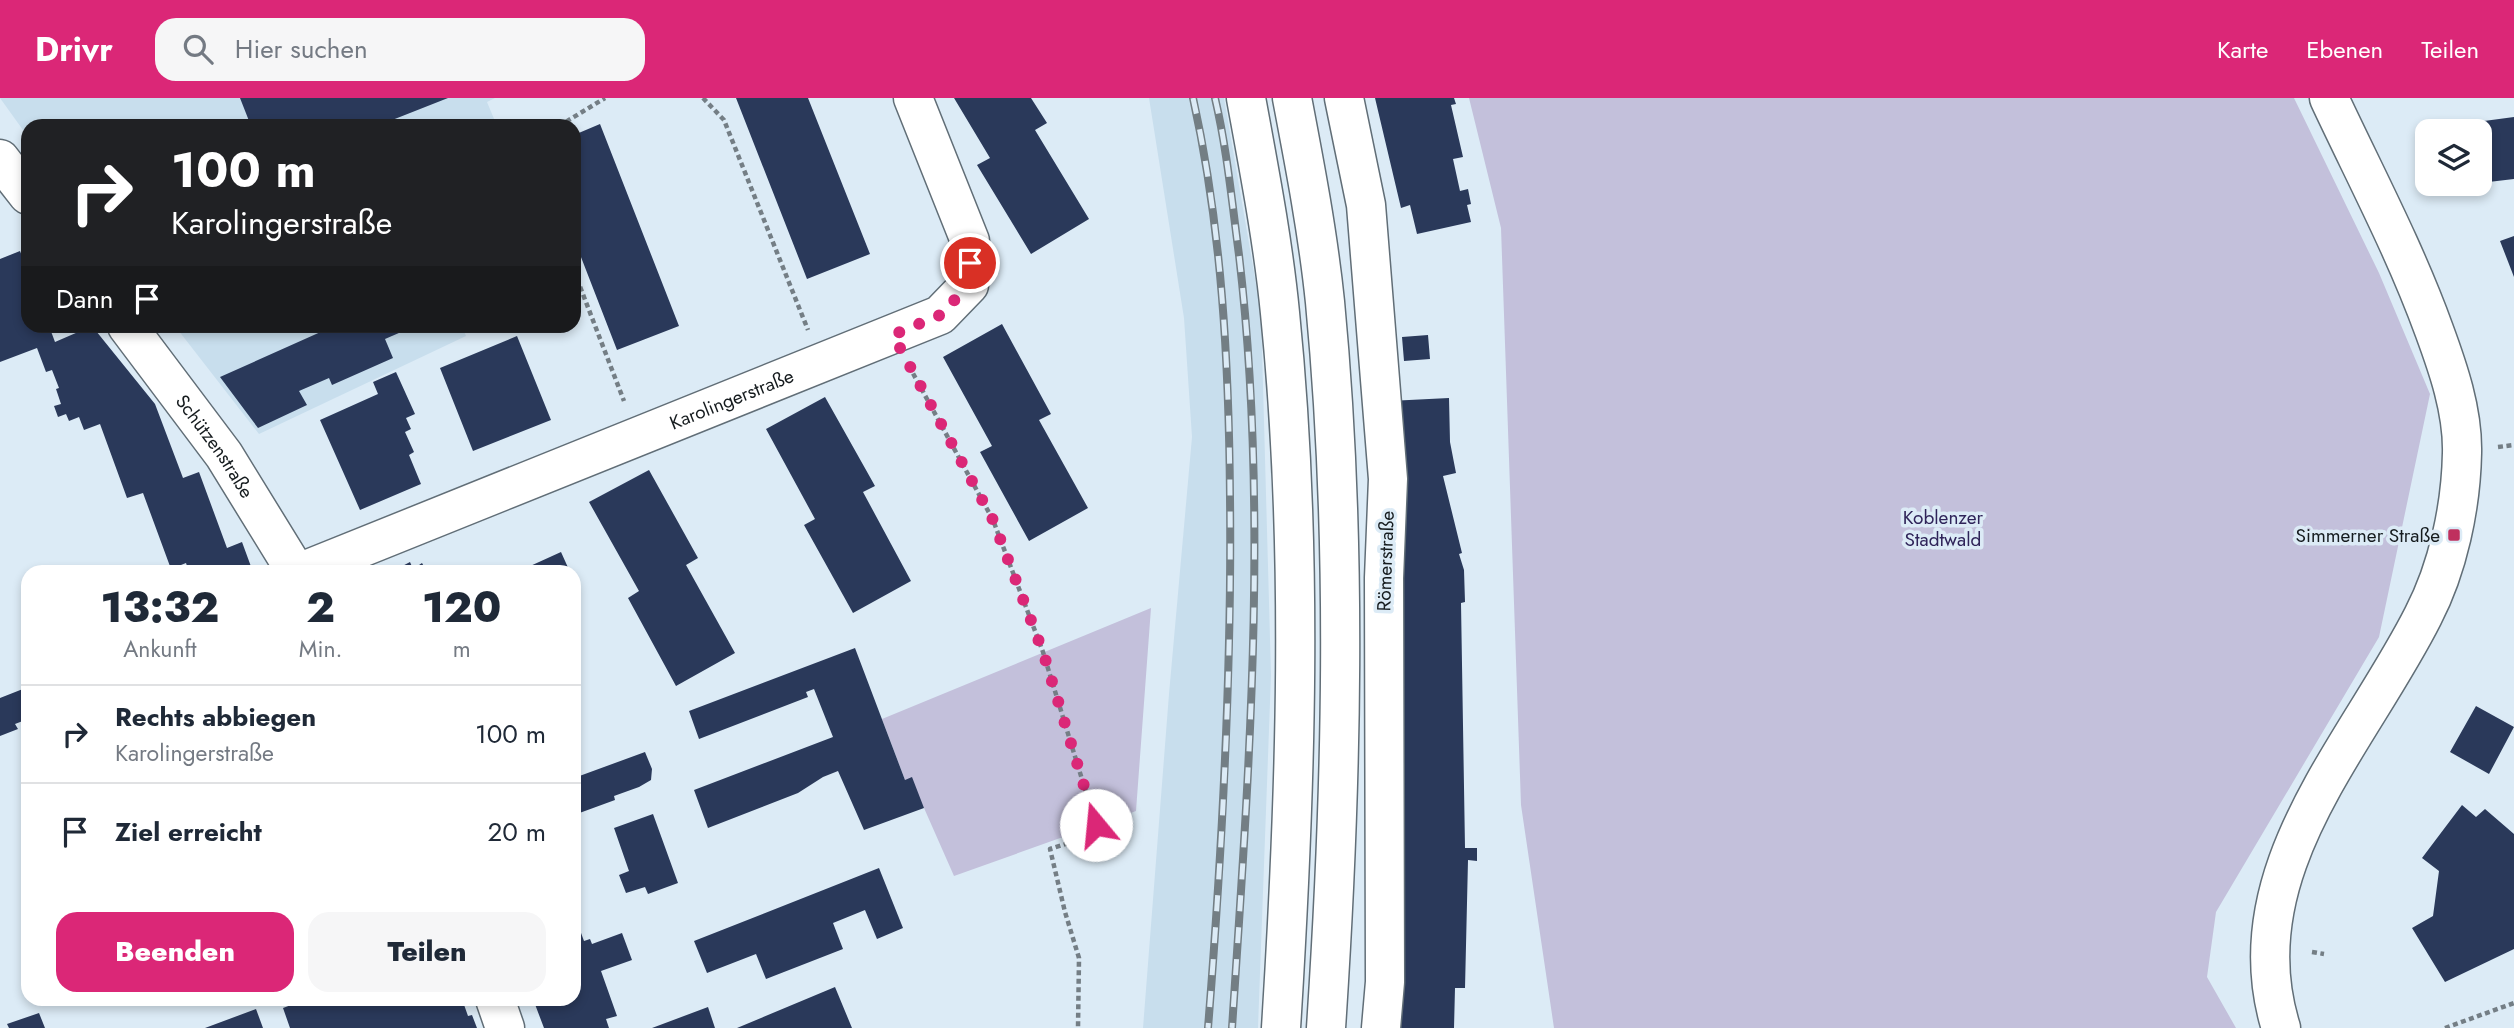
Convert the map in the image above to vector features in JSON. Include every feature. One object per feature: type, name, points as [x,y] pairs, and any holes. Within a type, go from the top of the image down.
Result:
[{"type":"main road","name":"Karolingerstraße","points":[[316,565],[940,315],[969,285],[970,241],[913,98]]},
{"type":"main road","points":[[1246,98],[1280,311],[1296,565],[1294,749],[1281,1028]]},
{"type":"main road","points":[[1292,98],[1311,198],[1325,300],[1334,419],[1339,556],[1340,746],[1326,1028]]},
{"type":"main road","name":"Römerstraße","points":[[1344,98],[1366,205],[1388,479],[1384,578],[1385,982],[1381,1028]]},
{"type":"main road","points":[[2281,1028],[2270,984],[2269,946],[2277,890],[2305,818],[2424,615],[2454,535],[2463,451],[2454,384],[2421,296],[2329,98]]},
{"type":"main road","points":[[0,159],[21,186]]},
{"type":"main road","name":"Schützenstraße","points":[[132,333],[224,456],[294,565]]},
{"type":"main road","points":[[497,1006],[505,1028]]},
{"type":"path","points":[[570,119],[605,98]]},
{"type":"path","points":[[703,98],[724,120],[822,363]]},
{"type":"path","points":[[581,289],[638,436]]},
{"type":"path","points":[[893,335],[993,520],[1043,652],[1096,825],[1096,834],[1050,849],[1079,958],[1078,1028]]},
{"type":"path","points":[[2312,952],[2324,954]]},
{"type":"path","points":[[2445,1028],[2514,1003]]},
{"type":"shaded area","points":[[0,98],[495,98],[487,102],[494,119],[21,119],[21,127]]},
{"type":"shaded area","points":[[1149,98],[1224,98],[1261,313],[1271,675],[1258,1028],[1143,1028],[1192,437],[1184,318]]},
{"type":"shaded area","points":[[180,333],[465,333],[466,336],[259,434]]},
{"type":"green space","name":"Koblenzer Stadtwald","points":[[1469,98],[2294,98],[2379,273],[2430,394],[2379,637],[2216,912],[2207,977],[2236,1028],[1554,1028],[1521,805],[1501,228]]},
{"type":"green space","points":[[1151,608],[1136,811],[954,876],[924,808],[905,780],[882,719]]},
{"type":"building","points":[[240,98],[448,98],[395,119],[248,119]]},
{"type":"building","points":[[736,98],[808,98],[870,254],[807,279]]},
{"type":"building","points":[[954,98],[1031,98],[1047,123],[1035,130],[1089,219],[1031,254],[977,165],[990,158]]},
{"type":"building","points":[[1375,98],[1454,98],[1456,104],[1451,105],[1463,157],[1453,159],[1460,191],[1468,189],[1471,204],[1467,205],[1471,222],[1417,234],[1410,205],[1401,208]]},
{"type":"building","points":[[2514,117],[2514,179],[2492,182],[2492,120]]},
{"type":"building","points":[[600,124],[679,326],[617,350],[581,257],[581,132]]},
{"type":"building","points":[[2514,236],[2514,277],[2500,241]]},
{"type":"building","points":[[20,251],[21,254],[21,333],[52,333],[55,342],[76,333],[98,333],[155,404],[183,478],[199,472],[227,548],[242,542],[250,565],[170,565],[143,493],[127,498],[100,424],[84,430],[79,417],[69,421],[66,414],[58,417],[54,406],[61,404],[56,389],[59,388],[52,370],[46,372],[37,348],[0,362],[0,259]]},
{"type":"building","points":[[1002,324],[1051,414],[1039,420],[1088,508],[1029,541],[980,452],[992,446],[943,357]]},
{"type":"building","points":[[318,333],[399,333],[385,339],[393,358],[332,385],[329,378],[299,391],[307,405],[258,428],[220,377]]},
{"type":"building","points":[[1428,335],[1430,359],[1404,361],[1402,337]]},
{"type":"building","points":[[517,336],[551,420],[473,451],[440,368]]},
{"type":"building","points":[[396,372],[415,414],[406,418],[411,429],[405,432],[414,452],[409,455],[421,484],[360,510],[320,420],[378,394],[373,382]]},
{"type":"building","points":[[825,397],[875,486],[863,492],[911,581],[853,613],[804,525],[815,519],[766,429]]},
{"type":"building","points":[[1449,398],[1450,442],[1456,473],[1443,476],[1464,570],[1465,602],[1461,603],[1465,848],[1477,848],[1477,861],[1468,860],[1465,988],[1455,988],[1454,1028],[1398,1028],[1389,401]]},
{"type":"building","points":[[649,470],[698,558],[686,565],[735,653],[676,686],[628,598],[639,591],[589,502]]},
{"type":"building","points":[[561,552],[567,565],[532,565]]},
{"type":"building","points":[[855,648],[905,780],[912,777],[924,808],[864,830],[838,771],[798,793],[708,828],[694,790],[833,737],[814,689],[806,692],[808,697],[699,739],[689,711]]},
{"type":"building","points":[[21,690],[21,722],[15,724],[18,729],[0,736],[0,698]]},
{"type":"building","points":[[2476,706],[2514,727],[2489,774],[2450,752]]},
{"type":"building","points":[[645,752],[652,769],[651,780],[614,796],[615,800],[581,812],[581,775]]},
{"type":"building","points":[[2462,805],[2476,817],[2485,809],[2514,834],[2514,949],[2445,982],[2412,928],[2433,916],[2439,871],[2422,858]]},
{"type":"building","points":[[653,814],[678,883],[648,894],[645,887],[626,893],[619,875],[629,871],[614,828]]},
{"type":"building","points":[[879,868],[903,928],[877,939],[865,910],[833,923],[843,949],[766,979],[756,954],[707,973],[694,941]]},
{"type":"building","points":[[581,933],[584,941],[590,939],[592,944],[622,933],[632,960],[601,971],[617,1016],[606,1019],[609,1028],[544,1028],[536,1006],[581,1006]]},
{"type":"building","points":[[835,987],[852,1028],[737,1028]]},
{"type":"building","points":[[464,1006],[477,1028],[290,1028],[283,1008]]},
{"type":"building","points":[[708,1007],[715,1028],[652,1028]]},
{"type":"building","points":[[256,1009],[263,1028],[205,1028]]},
{"type":"building","points":[[39,1013],[45,1028],[9,1028],[7,1024]]},
{"type":"railway","points":[[1193,98],[1217,247],[1226,348],[1229,448],[1228,697],[1208,1028]]},
{"type":"railway","points":[[1215,98],[1226,156],[1239,255],[1253,448],[1250,738],[1232,1028]]},
{"type":"place","name":"Simmerner Straße","points":[[2454,535]]},
{"type":"route","points":[[970,263],[969,285],[940,315],[893,335],[993,520],[1043,652],[1096,825]]}]
